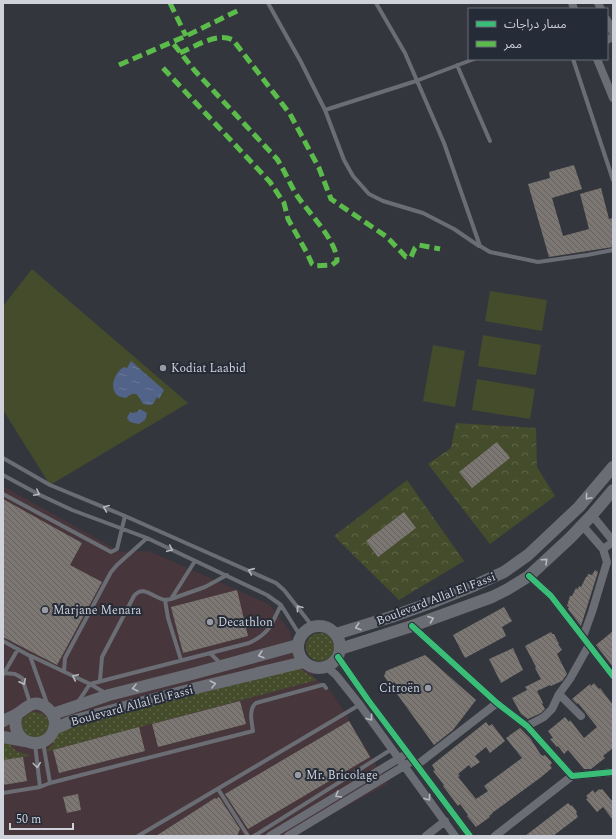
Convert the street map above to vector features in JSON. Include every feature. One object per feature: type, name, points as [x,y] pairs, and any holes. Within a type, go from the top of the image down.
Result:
[{"type":"main road","name":"Boulevard Allal El Fassi","points":[[336,634],[436,601],[471,588],[504,572],[528,555],[579,507],[613,467]]},
{"type":"main road","name":"Boulevard Allal El Fassi","points":[[339,653],[492,597],[508,589],[528,576],[592,515],[613,490]]},
{"type":"main road","points":[[314,627],[326,627],[336,634],[339,638],[339,653],[333,663],[327,667],[315,668],[304,662],[299,651],[300,641],[308,629],[314,627]]},
{"type":"main road","name":"Boulevard Allal El Fassi","points":[[51,712],[76,706],[109,695],[222,666],[300,641]]},
{"type":"main road","name":"Boulevard Allal El Fassi","points":[[54,729],[72,721],[255,673],[304,662]]},
{"type":"main road","points":[[3,720],[17,714],[30,704],[37,704],[44,705],[51,712],[55,721],[52,735],[34,742],[3,737]]},
{"type":"main road","points":[[17,714],[15,722],[19,736],[34,742]]},
{"type":"street","points":[[608,22],[613,32]]},
{"type":"street","points":[[597,60],[613,98]]},
{"type":"street","points":[[592,515],[613,541],[602,548]]},
{"type":"street","points":[[582,525],[602,548],[607,562],[583,637]]},
{"type":"street","points":[[528,576],[551,596],[612,674]]},
{"type":"street","points":[[412,626],[497,703],[527,726],[572,776]]},
{"type":"street","points":[[527,726],[544,717],[552,709],[559,694],[570,679],[589,645]]},
{"type":"street","points":[[339,653],[368,700],[470,836]]},
{"type":"street","points":[[327,667],[336,675],[360,705],[455,836]]},
{"type":"street","points":[[559,694],[581,716]]},
{"type":"street","points":[[291,835],[405,766],[415,763],[497,703]]},
{"type":"street","points":[[270,836],[407,753]]},
{"type":"street","points":[[495,836],[572,776],[613,772]]},
{"type":"street","points":[[426,836],[445,821]]},
{"type":"lane","points":[[268,3],[301,62],[325,110],[344,160],[353,176],[370,194],[383,201],[423,213],[454,229],[490,252],[538,262],[613,250]]},
{"type":"lane","points":[[376,3],[405,53],[444,143],[480,246]]},
{"type":"lane","points":[[325,110],[416,81],[471,60]]},
{"type":"lane","points":[[573,60],[613,180]]},
{"type":"lane","points":[[457,65],[490,141]]},
{"type":"lane","points":[[3,458],[50,485],[264,576],[284,590],[314,627]]},
{"type":"lane","points":[[3,475],[52,500],[147,538],[268,595],[280,605],[300,641]]},
{"type":"lane","points":[[3,494],[109,552],[113,552],[117,549],[125,516]]},
{"type":"lane","points":[[64,672],[65,658],[111,572],[147,538]]},
{"type":"lane","points":[[172,599],[196,561]]},
{"type":"lane","points":[[100,680],[102,657],[136,592],[143,591],[165,600],[172,599],[206,587],[227,576]]},
{"type":"lane","points":[[165,600],[168,618],[181,660]]},
{"type":"lane","points":[[76,706],[90,684],[100,680],[249,643],[260,638],[268,631],[280,605]]},
{"type":"lane","points":[[3,642],[90,684],[109,695]]},
{"type":"lane","points":[[18,649],[4,674],[15,674],[22,678],[30,704]]},
{"type":"lane","points":[[210,653],[222,666]]},
{"type":"lane","points":[[30,656],[51,712]]},
{"type":"lane","points":[[3,792],[40,787],[50,783],[253,731],[251,710],[252,706],[256,703],[322,684],[326,688]]},
{"type":"lane","points":[[138,836],[368,700]]},
{"type":"lane","points":[[34,742],[50,783]]},
{"type":"lane","points":[[34,742],[40,787]]},
{"type":"lane","points":[[254,836],[392,749]]},
{"type":"lane","points":[[218,789],[248,836]]},
{"type":"shaded area","points":[[3,486],[121,552],[149,551],[269,604],[290,631],[297,657],[317,680],[329,688],[388,784],[291,836],[3,836]]},
{"type":"green space","points":[[32,269],[188,403],[50,485],[3,410],[3,306]]},
{"type":"green space","points":[[490,291],[547,300],[542,331],[485,321]]},
{"type":"green space","points":[[483,335],[541,345],[536,375],[478,366]]},
{"type":"green space","points":[[433,345],[465,351],[455,407],[423,401]]},
{"type":"green space","points":[[477,379],[535,389],[530,419],[472,410]]},
{"type":"green space","points":[[456,423],[536,428],[537,467],[555,496],[490,544],[428,464],[451,448]]},
{"type":"green space","points":[[407,480],[464,561],[399,600],[334,536]]},
{"type":"green space","points":[[320,633],[330,637],[334,647],[330,657],[320,661],[310,657],[306,647],[310,637]]},
{"type":"green space","points":[[297,667],[317,680],[45,752],[52,745],[59,730]]},
{"type":"green space","points":[[32,712],[43,714],[49,721],[50,725],[50,729],[39,740],[24,734],[23,730],[23,718]]},
{"type":"green space","points":[[6,741],[16,751],[31,756],[3,760],[3,742]]},
{"type":"water","points":[[131,361],[164,390],[159,399],[157,397],[153,404],[143,404],[135,394],[126,398],[118,396],[115,392],[113,384],[118,372],[124,367],[127,368]]},
{"type":"water","points":[[140,409],[147,413],[145,420],[139,424],[130,422],[127,418],[130,412],[137,412]]},
{"type":"building","points":[[574,165],[582,189],[552,198],[563,236],[589,229],[580,194],[601,188],[609,219],[613,218],[613,247],[549,257],[528,184],[550,178],[549,172]]},
{"type":"building","points":[[497,442],[510,458],[472,488],[459,472]]},
{"type":"building","name":"Marjane Menara","points":[[3,499],[82,543],[70,565],[102,582],[57,665],[3,637]]},
{"type":"building","points":[[404,512],[416,528],[378,557],[366,541]]},
{"type":"building","points":[[595,570],[598,572],[581,626],[567,606],[570,596],[572,596],[576,588],[578,589],[579,586],[581,587],[588,574],[592,575]]},
{"type":"building","name":"Decathlon","points":[[237,590],[248,636],[183,653],[171,607]]},
{"type":"building","points":[[504,607],[512,621],[502,627],[506,636],[465,658],[453,635]]},
{"type":"building","points":[[613,631],[613,667],[596,645]]},
{"type":"building","points":[[551,632],[554,634],[562,650],[557,654],[567,674],[562,681],[537,691],[545,709],[541,713],[528,719],[521,714],[512,698],[527,690],[525,687],[541,679],[525,646]]},
{"type":"building","points":[[513,648],[523,670],[501,683],[489,659]]},
{"type":"building","name":"Citroën","points":[[425,655],[476,700],[453,730],[434,745],[384,676],[386,671]]},
{"type":"building","points":[[594,683],[599,689],[600,688],[613,705],[613,748],[603,756],[605,758],[591,769],[584,769],[568,750],[564,754],[558,746],[557,747],[550,739],[553,738],[548,731],[565,717],[569,722],[570,720],[584,738],[597,727],[578,703],[577,704],[572,699],[590,684],[591,686]]},
{"type":"building","points":[[240,701],[246,724],[158,747],[152,724]]},
{"type":"building","name":"Mr. Bricolage","points":[[349,721],[370,757],[248,829],[225,794]]},
{"type":"building","points":[[486,722],[489,726],[492,724],[505,741],[490,753],[486,747],[475,756],[480,762],[471,768],[469,765],[458,774],[460,776],[458,777],[476,799],[488,791],[484,786],[522,758],[506,738],[520,728],[530,738],[541,755],[545,755],[552,763],[550,765],[552,768],[492,813],[489,816],[490,817],[476,827],[460,804],[458,806],[443,786],[444,785],[433,771],[435,770],[432,765]]},
{"type":"building","points":[[139,727],[145,751],[59,773],[53,750]]},
{"type":"building","points":[[23,757],[27,781],[3,785],[3,760]]},
{"type":"building","points":[[599,789],[602,789],[613,802],[613,820],[603,807],[597,812],[586,799],[588,798],[586,796],[593,790],[595,793]]},
{"type":"building","points":[[78,794],[81,810],[67,813],[63,797]]},
{"type":"building","points":[[219,797],[240,829],[237,836],[156,836],[215,798],[216,799]]},
{"type":"building","points":[[568,803],[571,806],[572,805],[577,812],[578,817],[553,836],[525,836]]},
{"type":"marked path","points":[[170,3],[186,36]]},
{"type":"marked path","points":[[119,65],[186,36],[241,9]]},
{"type":"marked path","points":[[180,53],[213,39],[227,38],[233,40],[290,114],[319,168],[331,199],[387,237],[406,257],[411,257],[415,248],[419,245],[440,249]]},
{"type":"marked path","points":[[163,68],[270,182],[284,203],[288,219],[312,264],[315,266],[332,265],[337,261],[336,253],[328,236],[292,188],[277,159],[195,71],[172,42]]},
{"type":"cycle path","points":[[529,576],[551,596],[613,676]]},
{"type":"cycle path","points":[[412,626],[497,703],[527,726],[572,776],[613,772]]},
{"type":"cycle path","points":[[338,657],[368,700],[470,836]]},
{"type":"place","name":"Kodiat Laabid","points":[[163,368]]},
{"type":"place","name":"Marjane Menara","points":[[45,610]]},
{"type":"place","name":"Decathlon","points":[[210,622]]},
{"type":"place","name":"Citroën","points":[[428,688]]},
{"type":"place","name":"Mr. Bricolage","points":[[298,775]]}]
